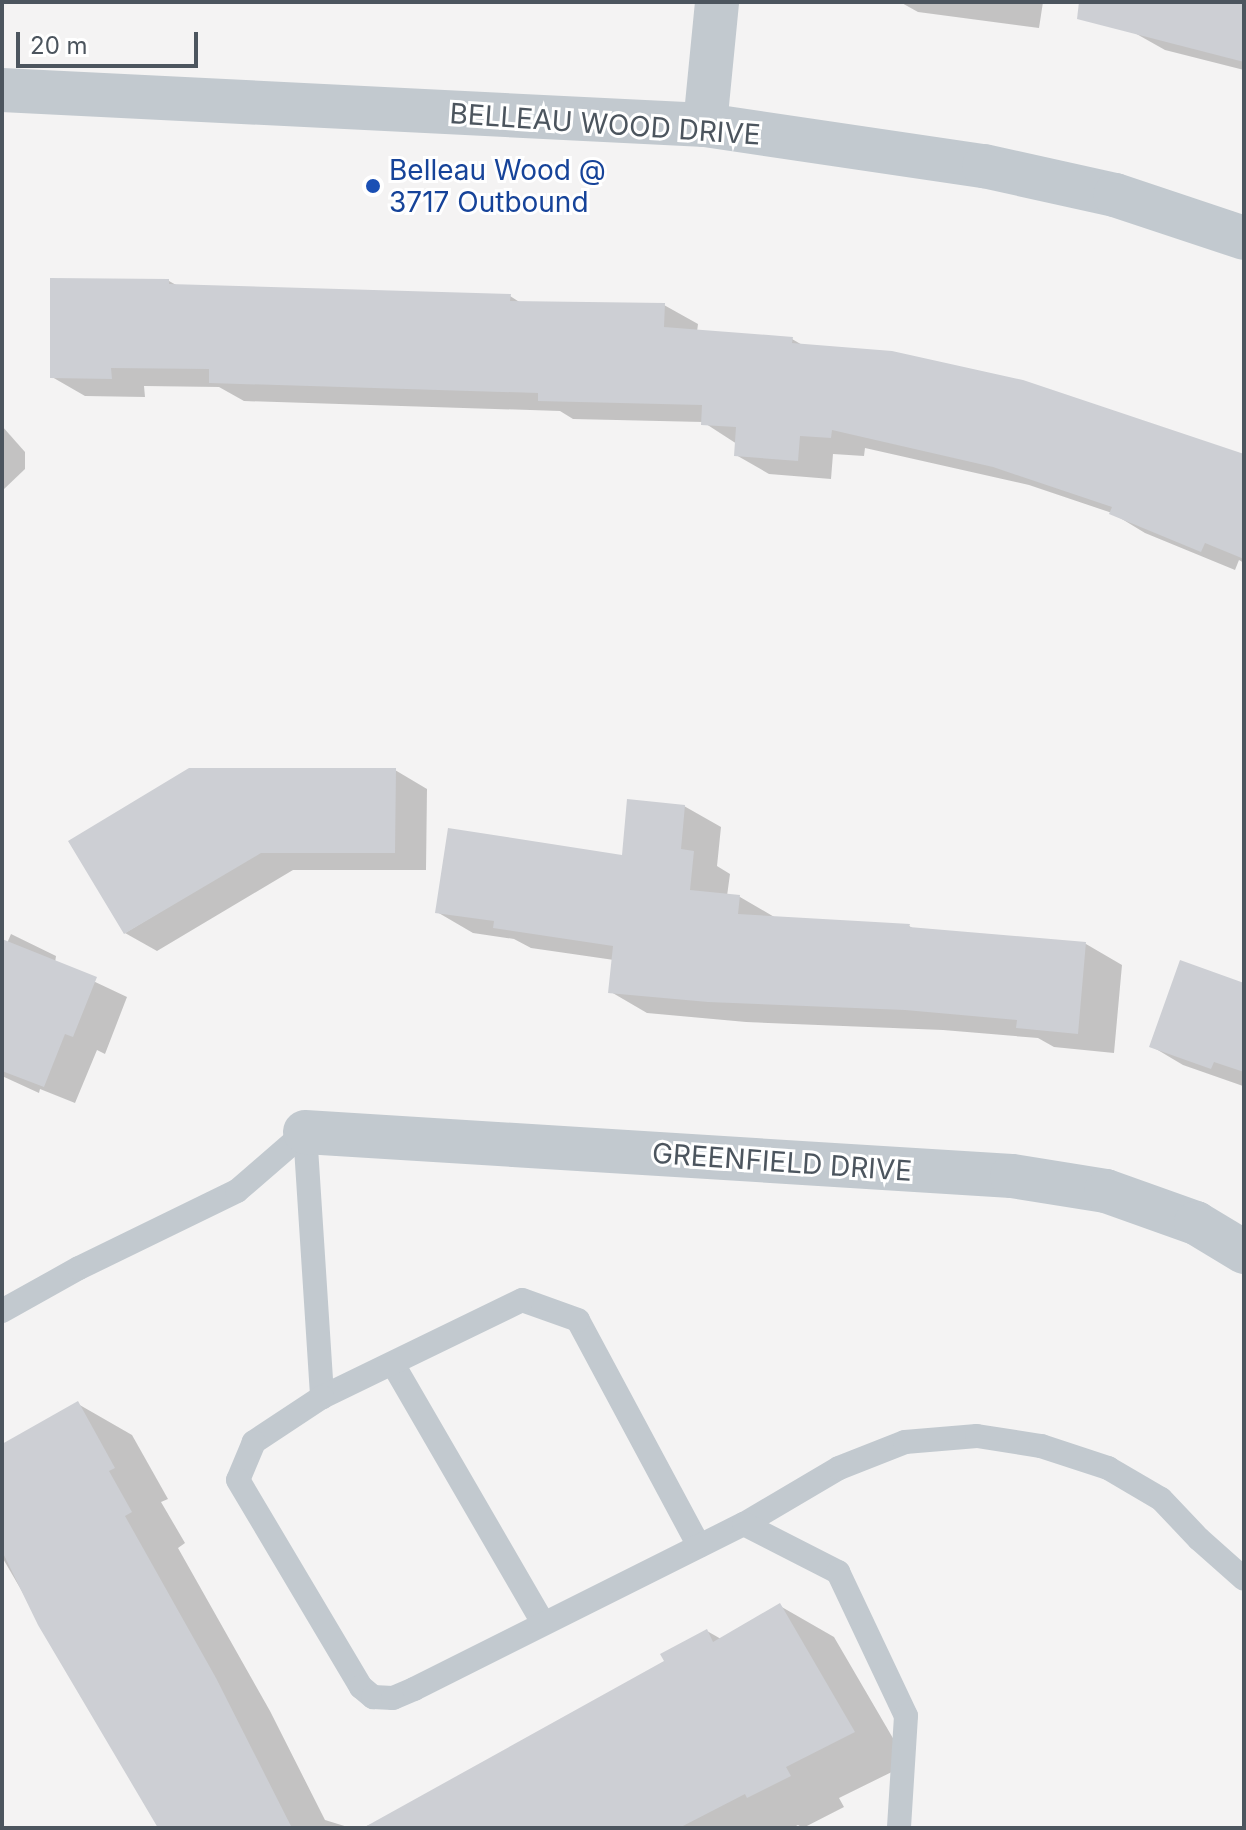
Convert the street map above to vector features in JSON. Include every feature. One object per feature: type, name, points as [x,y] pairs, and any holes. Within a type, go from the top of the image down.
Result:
[{"type":"street","points":[[705,125],[717,2]]},
{"type":"street","name":"BELLEAU WOOD DRIVE","points":[[2,90],[705,125],[984,166],[1115,195],[1244,238]]},
{"type":"street","name":"GREENFIELD DRIVE","points":[[305,1132],[1012,1176],[1106,1191],[1196,1223],[1244,1252]]},
{"type":"lane","points":[[2,1311],[79,1268],[237,1191],[305,1132]]},
{"type":"lane","points":[[305,1132],[322,1397]]},
{"type":"lane","points":[[699,1546],[578,1320],[522,1300],[322,1397],[254,1442],[238,1480],[361,1687],[373,1697],[393,1698],[744,1524],[839,1468],[905,1442],[977,1436],[1041,1446],[1108,1468],[1161,1499],[1199,1539],[1244,1579]]},
{"type":"lane","points":[[393,1364],[543,1623]]},
{"type":"lane","points":[[744,1524],[838,1572],[906,1716],[899,1828]]},
{"type":"building","points":[[1079,2],[1244,2],[1244,62],[1077,19]]},
{"type":"building","points":[[50,278],[169,279],[169,284],[511,294],[510,301],[665,303],[664,327],[793,337],[792,343],[892,351],[1023,380],[1244,454],[1244,559],[1205,543],[1201,552],[1109,514],[1112,507],[993,467],[832,430],[831,438],[800,436],[798,461],[734,456],[736,427],[701,425],[702,405],[538,401],[538,393],[209,383],[209,369],[111,368],[112,379],[50,378]]},
{"type":"building","points":[[189,768],[396,768],[395,853],[261,853],[124,934],[68,841]]},
{"type":"building","points":[[627,799],[685,805],[681,849],[694,851],[690,890],[740,895],[738,914],[910,924],[909,927],[1086,942],[1078,1034],[1016,1028],[1017,1020],[905,1010],[708,1002],[608,993],[613,946],[493,928],[494,921],[435,913],[448,828],[622,855]]},
{"type":"building","points":[[2,939],[97,977],[73,1037],[65,1034],[44,1087],[2,1071]]},
{"type":"building","points":[[1180,960],[1244,983],[1244,1072],[1214,1062],[1211,1069],[1149,1047]]},
{"type":"building","points":[[78,1401],[115,1468],[109,1471],[132,1512],[125,1516],[216,1678],[292,1828],[158,1828],[38,1625],[2,1551],[2,1444]]},
{"type":"building","points":[[780,1603],[855,1732],[786,1767],[791,1776],[747,1798],[745,1794],[679,1828],[363,1828],[664,1661],[660,1654],[707,1629],[713,1642]]},
{"type":"place","name":"Belleau Wood @ 3717 Outbound","points":[[373,186]]}]
